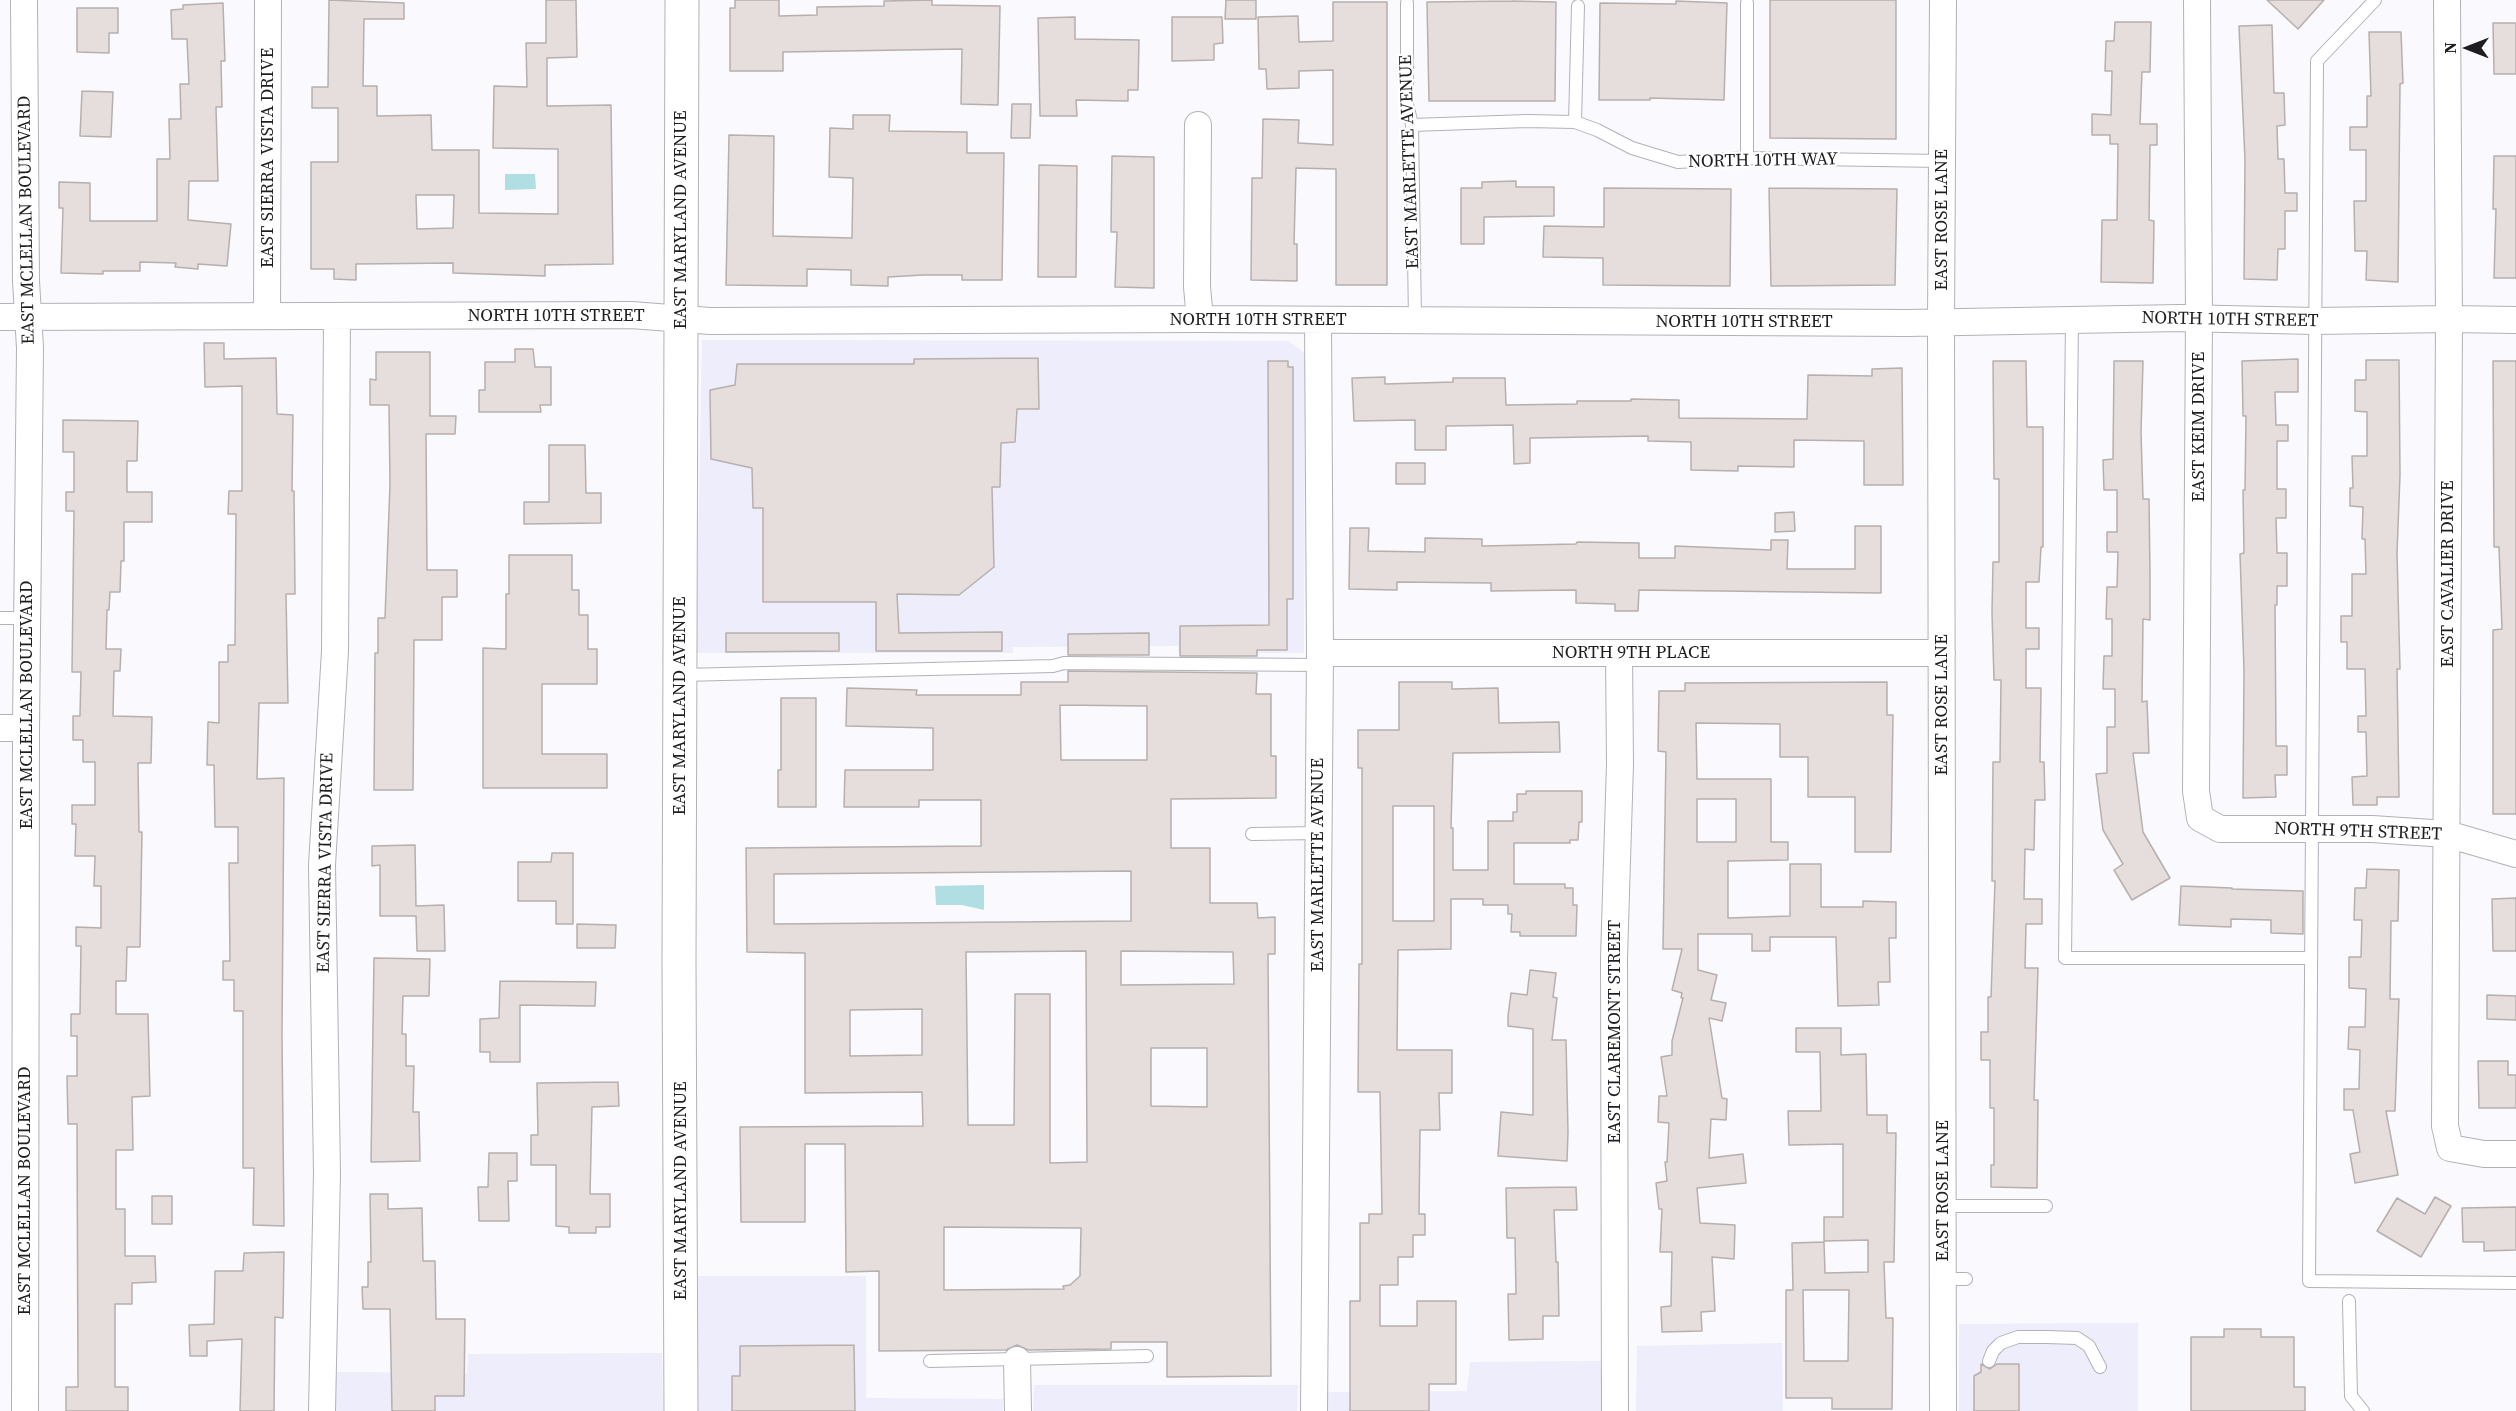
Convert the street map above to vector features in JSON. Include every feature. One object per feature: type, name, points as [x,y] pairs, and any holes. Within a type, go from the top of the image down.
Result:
[{"type":"street","name":"EAST MCLELLAN BOULEVARD","points":[[24,0],[30,348],[26,728],[25,1411]]},
{"type":"street","name":"EAST SIERRA VISTA DRIVE","points":[[267,316],[268,0]]},
{"type":"street","name":"EAST MARYLAND AVENUE","points":[[681,1411],[679,962],[682,0]]},
{"type":"street","name":"EAST ROSE LANE","points":[[1943,0],[1941,322],[1943,1206],[1955,1279],[1944,1411]]},
{"type":"street","name":"EAST KEIM DRIVE","points":[[2197,0],[2199,318],[2196,791],[2200,818]]},
{"type":"street","name":"EAST CAVALIER DRIVE","points":[[2446,0],[2449,319],[2445,1125],[2450,1148],[2484,1154],[2516,1154]]},
{"type":"street","points":[[1198,125],[1197,287],[1200,319]]},
{"type":"street","name":"NORTH 10TH STREET","points":[[0,317],[631,315],[710,321],[1200,319],[1941,322],[2199,318],[2315,321],[2516,320]]},
{"type":"street","name":"EAST SIERRA VISTA DRIVE","points":[[322,1411],[327,1173],[322,865],[335,651],[337,316]]},
{"type":"street","name":"EAST MARLETTE AVENUE","points":[[1314,1411],[1319,833],[1318,320]]},
{"type":"street","name":"NORTH 9TH PLACE","points":[[1319,659],[1619,653],[1942,653]]},
{"type":"street","name":"EAST CLAREMONT STREET","points":[[1615,1411],[1614,958],[1620,764],[1619,653]]},
{"type":"street","points":[[0,728],[26,728]]},
{"type":"street","name":"NORTH 9TH STREET","points":[[2200,818],[2220,830],[2312,829],[2447,834],[2516,854]]},
{"type":"street","points":[[1017,1360],[1018,1411]]},
{"type":"lane","points":[[2375,0],[2317,61],[2309,1281],[2516,1283]]},
{"type":"lane","name":"EAST MARLETTE AVENUE","points":[[1407,3],[1407,104],[1412,125],[1415,320]]},
{"type":"lane","points":[[1747,3],[1747,158]]},
{"type":"lane","points":[[1575,122],[1578,6]]},
{"type":"lane","name":"NORTH 10TH WAY","points":[[1412,125],[1527,121],[1575,122],[1598,130],[1632,147],[1678,162],[1747,158],[1942,161]]},
{"type":"lane","points":[[2072,320],[2065,958],[2311,958]]},
{"type":"lane","points":[[0,618],[27,618]]},
{"type":"lane","points":[[681,675],[1053,666],[1064,663],[1319,659]]},
{"type":"lane","points":[[1252,834],[1319,833]]},
{"type":"lane","points":[[1943,1206],[2046,1206]]},
{"type":"lane","points":[[2349,1301],[2351,1396],[2363,1411]]},
{"type":"lane","points":[[1989,1360],[1993,1351],[2001,1343],[2018,1337],[2047,1336],[2077,1338],[2089,1346],[2100,1367]]},
{"type":"lane","points":[[930,1360],[1147,1356]]},
{"type":"shaded area","points":[[702,340],[1289,341],[1305,354],[1304,653],[1179,653],[1178,646],[1013,647],[1013,653],[696,653]]},
{"type":"shaded area","points":[[696,1276],[866,1276],[866,1398],[1003,1399],[1003,1411],[696,1411]]},
{"type":"shaded area","points":[[2138,1323],[2138,1411],[1959,1411],[1959,1324]]},
{"type":"shaded area","points":[[1782,1343],[1783,1411],[1636,1411],[1637,1346]]},
{"type":"shaded area","points":[[662,1353],[663,1411],[335,1411],[335,1372],[467,1373],[468,1354]]},
{"type":"shaded area","points":[[1601,1361],[1601,1411],[1327,1411],[1327,1392],[1467,1391],[1470,1362]]},
{"type":"shaded area","points":[[1034,1385],[1298,1385],[1297,1411],[1033,1411]]},
{"type":"water","points":[[505,174],[535,174],[536,189],[505,190]]},
{"type":"water","points":[[984,885],[984,910],[962,905],[936,905],[935,886]]},
{"type":"building","points":[[329,0],[404,3],[404,19],[364,19],[363,86],[377,86],[377,116],[431,115],[432,150],[479,150],[479,213],[558,214],[558,149],[493,148],[494,86],[527,87],[526,43],[546,43],[546,0],[576,0],[577,57],[547,58],[547,106],[611,105],[613,264],[545,265],[545,276],[453,273],[453,263],[356,264],[356,280],[334,279],[334,269],[311,269],[311,162],[338,162],[338,108],[312,108],[312,87],[328,87]],"holes":[[[416,195],[454,195],[453,228],[417,229]]]},
{"type":"building","points":[[735,0],[779,0],[779,16],[817,15],[817,7],[884,6],[884,1],[932,0],[932,5],[1000,6],[998,105],[961,104],[962,49],[783,52],[783,71],[730,71],[730,8],[735,8]]},
{"type":"building","points":[[1226,0],[1256,0],[1256,19],[1225,19]]},
{"type":"building","points":[[1770,0],[1896,0],[1896,139],[1770,138]]},
{"type":"building","points":[[2267,0],[2324,0],[2298,29]]},
{"type":"building","points":[[1676,1],[1727,3],[1724,100],[1650,98],[1650,100],[1599,100],[1600,3],[1676,4]]},
{"type":"building","points":[[1333,2],[1387,2],[1387,285],[1336,285],[1336,169],[1296,168],[1294,244],[1297,244],[1297,281],[1251,280],[1252,178],[1262,178],[1263,119],[1299,120],[1298,143],[1333,145],[1333,70],[1299,71],[1299,88],[1267,89],[1266,69],[1259,69],[1258,17],[1298,16],[1299,42],[1333,41]]},
{"type":"building","points":[[1427,2],[1556,2],[1555,101],[1429,101]]},
{"type":"building","points":[[223,3],[225,61],[221,61],[222,107],[216,107],[218,181],[189,181],[188,220],[231,224],[227,266],[198,264],[198,269],[175,267],[176,263],[140,262],[140,271],[103,271],[103,274],[61,273],[63,208],[59,208],[59,182],[90,183],[90,221],[157,221],[157,159],[170,159],[169,119],[181,119],[180,84],[189,84],[187,39],[172,39],[171,10],[183,9],[183,5]]},
{"type":"building","points":[[77,8],[118,8],[118,33],[109,33],[109,53],[77,52]]},
{"type":"building","points":[[1075,17],[1075,39],[1139,40],[1138,90],[1128,90],[1128,101],[1076,100],[1077,116],[1040,116],[1038,18]]},
{"type":"building","points":[[1172,17],[1222,17],[1223,43],[1214,44],[1214,60],[1172,61]]},
{"type":"building","points":[[2115,22],[2151,22],[2150,72],[2142,72],[2140,124],[2157,124],[2157,145],[2150,145],[2149,220],[2154,221],[2153,283],[2101,282],[2102,220],[2117,220],[2118,144],[2110,144],[2110,135],[2092,135],[2092,114],[2111,115],[2112,71],[2105,71],[2106,41],[2114,41]]},
{"type":"building","points":[[2493,23],[2516,23],[2516,74],[2494,74]]},
{"type":"building","points":[[2272,25],[2274,93],[2284,93],[2285,125],[2277,126],[2278,159],[2284,159],[2285,193],[2297,193],[2297,211],[2285,211],[2285,249],[2278,249],[2277,280],[2244,279],[2245,160],[2239,26]]},
{"type":"building","points":[[2369,32],[2401,32],[2403,83],[2400,84],[2398,282],[2366,280],[2367,251],[2355,251],[2354,201],[2366,201],[2366,150],[2350,150],[2350,127],[2367,127],[2367,96],[2371,96]]},
{"type":"building","points":[[82,91],[113,92],[111,137],[80,136]]},
{"type":"building","points":[[1012,104],[1031,104],[1030,138],[1011,138]]},
{"type":"building","points":[[853,115],[890,115],[889,131],[967,132],[967,153],[1004,153],[1002,280],[962,280],[962,275],[923,275],[888,277],[888,286],[851,285],[851,270],[807,269],[807,286],[726,285],[729,135],[774,136],[773,236],[852,238],[853,178],[829,177],[830,128],[853,129]]},
{"type":"building","points":[[1112,156],[1154,157],[1154,288],[1115,287],[1117,232],[1111,232]]},
{"type":"building","points":[[2494,156],[2516,156],[2516,278],[2494,278],[2496,209],[2493,209]]},
{"type":"building","points":[[1039,165],[1077,166],[1076,277],[1038,277]]},
{"type":"building","points":[[1516,181],[1516,187],[1554,187],[1554,216],[1484,217],[1484,244],[1461,244],[1461,188],[1482,188],[1482,182]]},
{"type":"building","points":[[1604,188],[1731,189],[1730,286],[1603,285],[1603,258],[1543,257],[1544,226],[1604,227]]},
{"type":"building","points":[[1769,188],[1897,189],[1895,285],[1771,286]]},
{"type":"building","points":[[204,343],[224,343],[224,359],[276,358],[277,414],[293,415],[292,491],[294,491],[295,594],[286,594],[288,703],[259,703],[257,779],[284,778],[282,1035],[284,1226],[253,1225],[254,1168],[243,1168],[243,1011],[234,1011],[234,980],[223,980],[223,961],[230,961],[229,863],[238,863],[238,827],[215,827],[214,765],[207,765],[208,722],[219,723],[219,662],[228,662],[228,645],[235,645],[236,514],[228,514],[229,491],[242,491],[242,386],[205,387]]},
{"type":"building","points":[[515,349],[533,349],[535,367],[551,367],[551,405],[540,405],[541,412],[479,412],[479,390],[485,390],[485,362],[515,362]]},
{"type":"building","points":[[376,352],[430,352],[430,416],[456,416],[455,434],[426,434],[427,570],[457,570],[457,597],[442,597],[442,640],[414,640],[413,790],[374,790],[375,653],[378,653],[378,618],[385,618],[390,484],[389,405],[370,405],[370,379],[376,380]]},
{"type":"building","points":[[1038,358],[1039,409],[1017,409],[1015,442],[1001,443],[1000,487],[992,487],[994,567],[959,595],[897,594],[899,633],[1002,632],[1002,651],[876,651],[876,602],[763,602],[763,508],[753,508],[752,468],[711,459],[710,390],[735,385],[737,364],[914,364],[914,359]]},
{"type":"building","points":[[2298,359],[2298,392],[2275,392],[2276,425],[2288,425],[2288,441],[2277,441],[2277,489],[2286,489],[2286,518],[2276,518],[2277,553],[2287,553],[2287,586],[2277,586],[2277,605],[2275,605],[2276,746],[2287,746],[2287,775],[2275,775],[2276,797],[2243,798],[2244,670],[2240,554],[2244,553],[2243,490],[2245,490],[2246,416],[2243,416],[2242,361]]},
{"type":"building","points":[[2366,360],[2399,360],[2400,475],[2397,553],[2400,669],[2397,669],[2399,797],[2377,797],[2377,805],[2353,805],[2352,777],[2367,776],[2366,732],[2358,732],[2358,716],[2366,716],[2365,669],[2347,669],[2347,642],[2341,642],[2341,616],[2352,616],[2352,574],[2366,574],[2365,539],[2362,539],[2363,507],[2350,506],[2350,488],[2353,488],[2352,456],[2367,456],[2367,412],[2355,411],[2355,380],[2366,380]]},
{"type":"building","points":[[1268,361],[1288,361],[1288,367],[1293,367],[1293,599],[1287,599],[1287,650],[1257,650],[1257,656],[1180,656],[1180,626],[1269,625]]},
{"type":"building","points":[[1993,361],[2026,361],[2027,427],[2043,427],[2043,547],[2041,547],[2039,582],[2026,582],[2026,628],[2039,628],[2039,649],[2026,649],[2026,688],[2041,688],[2040,762],[2044,762],[2045,800],[2035,800],[2034,850],[2025,849],[2024,899],[2042,899],[2042,924],[2026,924],[2025,968],[2038,968],[2034,1100],[2038,1100],[2037,1188],[1991,1187],[1991,1165],[1994,1165],[1994,1108],[1990,1108],[1990,1060],[1981,1060],[1981,1032],[1988,1032],[1988,997],[1991,997],[1995,881],[1992,881],[1993,762],[2000,762],[2001,680],[1994,680],[1992,613],[1993,562],[1999,562],[1999,479],[1994,479]]},
{"type":"building","points":[[2114,361],[2143,361],[2141,432],[2143,499],[2149,499],[2150,620],[2143,619],[2142,702],[2147,701],[2149,753],[2133,753],[2143,832],[2170,878],[2132,900],[2114,870],[2123,864],[2103,830],[2096,774],[2107,773],[2107,727],[2115,727],[2115,689],[2103,689],[2104,656],[2112,656],[2112,619],[2106,619],[2107,587],[2117,587],[2118,552],[2107,552],[2107,532],[2117,532],[2117,490],[2104,490],[2103,460],[2113,459]]},
{"type":"building","points":[[2493,361],[2516,361],[2516,814],[2493,814],[2493,630],[2502,629],[2499,547],[2494,547]]},
{"type":"building","points":[[1902,368],[1903,485],[1864,485],[1864,441],[1794,440],[1794,467],[1738,466],[1738,471],[1691,470],[1691,442],[1648,441],[1648,436],[1530,438],[1530,463],[1514,464],[1513,425],[1446,426],[1446,450],[1415,450],[1415,420],[1354,421],[1352,378],[1385,377],[1385,384],[1453,382],[1453,378],[1505,378],[1506,405],[1577,404],[1577,401],[1631,401],[1631,399],[1679,400],[1679,418],[1807,419],[1808,375],[1872,376],[1872,369]]},
{"type":"building","points":[[63,420],[138,421],[137,461],[127,461],[127,492],[152,492],[152,522],[124,522],[124,561],[121,561],[120,592],[110,592],[109,610],[107,610],[106,649],[121,649],[120,671],[114,671],[113,716],[152,717],[151,763],[138,763],[139,832],[142,832],[140,947],[127,947],[126,981],[116,981],[116,1014],[148,1014],[150,1096],[132,1097],[133,1150],[116,1150],[116,1209],[125,1209],[125,1256],[155,1256],[156,1282],[132,1283],[132,1304],[115,1304],[115,1387],[128,1387],[128,1411],[66,1411],[66,1387],[78,1387],[77,1124],[68,1124],[67,1076],[77,1076],[77,1036],[71,1036],[71,1014],[80,1014],[81,946],[76,946],[76,927],[101,928],[101,886],[94,886],[95,856],[75,856],[76,824],[72,824],[72,805],[95,805],[95,762],[83,762],[83,740],[73,740],[73,716],[80,716],[81,672],[72,672],[74,511],[66,511],[66,492],[74,492],[74,452],[63,452]]},
{"type":"building","points":[[549,445],[585,445],[586,493],[601,493],[601,523],[524,524],[524,502],[549,502]]},
{"type":"building","points":[[1396,463],[1425,463],[1425,484],[1396,484]]},
{"type":"building","points":[[1794,512],[1795,531],[1775,532],[1775,513]]},
{"type":"building","points":[[1855,526],[1881,526],[1881,593],[1639,590],[1638,611],[1615,611],[1615,604],[1576,603],[1576,590],[1491,591],[1491,583],[1397,582],[1397,590],[1349,589],[1350,528],[1369,528],[1368,551],[1425,552],[1425,538],[1482,539],[1482,546],[1576,544],[1577,542],[1639,543],[1639,558],[1675,558],[1675,546],[1771,550],[1771,540],[1788,540],[1787,569],[1855,569]]},
{"type":"building","points":[[509,555],[572,555],[572,590],[579,590],[579,615],[588,615],[588,649],[597,649],[597,684],[542,684],[542,754],[607,754],[607,788],[483,788],[483,648],[506,649]]},
{"type":"building","points":[[726,633],[839,633],[839,651],[726,652]]},
{"type":"building","points":[[1149,633],[1149,655],[1068,655],[1068,634]]},
{"type":"building","points":[[1068,671],[1257,673],[1256,694],[1271,694],[1271,756],[1276,756],[1276,798],[1171,799],[1171,848],[1210,848],[1210,903],[1257,903],[1258,918],[1275,917],[1275,954],[1268,954],[1271,1376],[1167,1377],[1167,1342],[1111,1342],[1111,1349],[1028,1350],[1017,1345],[1006,1350],[879,1351],[879,1271],[846,1272],[845,1144],[805,1144],[805,1222],[741,1222],[740,1127],[923,1126],[922,1092],[805,1093],[805,953],[747,952],[746,848],[981,846],[981,800],[919,800],[919,807],[844,807],[845,770],[933,770],[933,728],[846,726],[847,688],[917,690],[916,695],[1021,695],[1021,682],[1068,682]],"holes":[[[1060,705],[1147,706],[1147,760],[1061,760]],[[1131,871],[1131,921],[774,924],[774,874]],[[1086,951],[1087,1162],[1050,1163],[1050,994],[1015,994],[1014,1125],[968,1125],[966,952]],[[1121,951],[1233,952],[1234,984],[1121,985]],[[922,1009],[922,1055],[850,1056],[850,1010]],[[1151,1048],[1207,1048],[1207,1107],[1151,1106]],[[944,1227],[1081,1228],[1080,1276],[1070,1285],[1063,1286],[1064,1289],[944,1290]]]},
{"type":"building","points":[[1399,682],[1452,682],[1452,689],[1498,688],[1499,723],[1559,722],[1560,752],[1453,753],[1451,828],[1453,828],[1453,870],[1488,870],[1488,821],[1513,821],[1513,812],[1517,812],[1517,794],[1526,794],[1526,791],[1582,791],[1582,822],[1579,822],[1578,840],[1570,840],[1570,843],[1514,843],[1514,884],[1565,884],[1565,888],[1573,888],[1573,905],[1577,905],[1576,936],[1520,936],[1520,932],[1511,932],[1512,914],[1508,914],[1508,905],[1483,905],[1483,899],[1451,899],[1451,949],[1398,950],[1397,1050],[1452,1050],[1452,1093],[1439,1093],[1440,1130],[1420,1130],[1419,1214],[1425,1214],[1425,1235],[1413,1235],[1413,1257],[1398,1257],[1398,1285],[1380,1285],[1380,1326],[1417,1326],[1417,1301],[1456,1301],[1456,1384],[1429,1384],[1429,1411],[1350,1411],[1350,1301],[1360,1301],[1360,1223],[1369,1223],[1369,1214],[1382,1214],[1380,1092],[1358,1092],[1359,964],[1362,964],[1362,768],[1358,768],[1358,730],[1399,730]],"holes":[[[1393,806],[1434,806],[1434,921],[1393,921]]]},
{"type":"building","points":[[1887,682],[1887,715],[1893,715],[1891,852],[1855,852],[1855,797],[1808,797],[1808,757],[1780,757],[1780,724],[1696,723],[1697,779],[1771,779],[1771,842],[1788,842],[1788,860],[1728,861],[1728,918],[1790,916],[1790,864],[1821,864],[1821,907],[1863,907],[1863,901],[1896,902],[1896,938],[1889,938],[1890,982],[1878,982],[1879,1005],[1838,1006],[1836,937],[1770,937],[1770,951],[1752,951],[1752,934],[1698,934],[1698,970],[1717,975],[1711,1000],[1726,1003],[1722,1021],[1709,1018],[1722,1098],[1727,1099],[1726,1120],[1711,1119],[1709,1158],[1743,1154],[1746,1183],[1697,1188],[1700,1223],[1735,1225],[1734,1259],[1712,1257],[1715,1311],[1701,1312],[1702,1331],[1662,1332],[1661,1307],[1671,1306],[1672,1252],[1660,1252],[1662,1209],[1659,1209],[1656,1183],[1667,1181],[1665,1162],[1667,1162],[1669,1123],[1658,1122],[1659,1096],[1667,1096],[1661,1057],[1672,1055],[1672,1041],[1683,998],[1681,998],[1682,993],[1672,990],[1682,949],[1663,949],[1666,752],[1658,751],[1659,691],[1685,691],[1685,683]],"holes":[[[1697,799],[1736,799],[1736,842],[1697,842]]]},
{"type":"building","points":[[781,698],[816,698],[816,807],[778,807],[778,770],[781,770]]},
{"type":"building","points":[[415,845],[416,906],[444,905],[445,951],[417,951],[416,916],[380,916],[380,865],[372,866],[372,846]]},
{"type":"building","points":[[552,853],[573,853],[573,924],[556,924],[556,901],[518,901],[518,862],[551,862]]},
{"type":"building","points":[[2367,869],[2399,870],[2398,921],[2391,921],[2390,999],[2399,999],[2395,1111],[2386,1111],[2398,1175],[2355,1183],[2350,1154],[2360,1152],[2353,1110],[2344,1110],[2344,1089],[2359,1089],[2360,1050],[2348,1049],[2349,1027],[2365,1027],[2366,989],[2349,988],[2349,957],[2361,957],[2362,920],[2354,920],[2355,888],[2366,888]]},
{"type":"building","points":[[2181,886],[2303,891],[2303,934],[2271,933],[2271,920],[2231,919],[2231,927],[2179,925]]},
{"type":"building","points":[[2516,898],[2516,951],[2493,951],[2492,899]]},
{"type":"building","points":[[577,924],[616,925],[615,948],[577,948]]},
{"type":"building","points":[[374,958],[430,959],[429,996],[403,996],[402,1034],[406,1034],[406,1066],[414,1066],[413,1112],[419,1112],[420,1161],[371,1162]]},
{"type":"building","points":[[1530,970],[1556,973],[1553,997],[1557,998],[1552,1040],[1566,1040],[1567,1161],[1498,1156],[1501,1112],[1533,1115],[1533,1029],[1508,1026],[1511,993],[1527,995]]},
{"type":"building","points":[[500,981],[596,982],[595,1006],[520,1005],[520,1062],[490,1062],[490,1052],[480,1052],[480,1019],[499,1018]]},
{"type":"building","points":[[2487,995],[2516,996],[2516,1020],[2487,1019]]},
{"type":"building","points":[[1796,1028],[1841,1028],[1841,1055],[1866,1054],[1867,1115],[1887,1115],[1887,1133],[1896,1133],[1894,1262],[1884,1262],[1886,1318],[1893,1318],[1892,1409],[1832,1409],[1832,1398],[1786,1398],[1786,1290],[1793,1290],[1792,1243],[1824,1242],[1825,1273],[1868,1272],[1868,1240],[1824,1241],[1824,1217],[1843,1217],[1843,1144],[1789,1145],[1788,1111],[1821,1111],[1820,1052],[1796,1052]],"holes":[[[1803,1290],[1849,1290],[1848,1361],[1804,1361]]]},
{"type":"building","points":[[2478,1061],[2508,1061],[2508,1075],[2516,1075],[2516,1108],[2479,1108]]},
{"type":"building","points":[[618,1082],[619,1106],[592,1107],[590,1194],[610,1194],[610,1227],[596,1227],[596,1233],[569,1233],[569,1227],[556,1226],[556,1165],[531,1165],[531,1135],[538,1135],[537,1083]]},
{"type":"building","points":[[489,1153],[517,1153],[517,1181],[508,1181],[509,1221],[479,1221],[478,1187],[488,1187]]},
{"type":"building","points":[[1576,1187],[1577,1210],[1554,1210],[1559,1316],[1543,1316],[1543,1339],[1509,1340],[1508,1294],[1516,1294],[1515,1238],[1507,1238],[1506,1188]]},
{"type":"building","points":[[370,1194],[388,1194],[388,1209],[422,1208],[423,1261],[435,1261],[436,1319],[465,1319],[464,1396],[435,1396],[435,1411],[392,1411],[390,1309],[363,1309],[362,1287],[368,1287],[368,1262],[371,1262]]},
{"type":"building","points":[[152,1196],[172,1196],[172,1224],[152,1224]]},
{"type":"building","points":[[2435,1197],[2451,1206],[2421,1257],[2377,1231],[2397,1198],[2425,1214]]},
{"type":"building","points":[[2516,1207],[2516,1250],[2484,1251],[2484,1242],[2463,1242],[2462,1208]]},
{"type":"building","points":[[284,1252],[283,1318],[275,1317],[274,1411],[240,1411],[242,1339],[207,1341],[207,1356],[190,1356],[189,1325],[214,1324],[215,1271],[243,1271],[244,1253]]},
{"type":"building","points":[[2224,1329],[2261,1329],[2261,1337],[2294,1337],[2294,1387],[2305,1387],[2305,1411],[2191,1411],[2191,1337],[2224,1337]]},
{"type":"building","points":[[854,1345],[855,1411],[732,1411],[732,1376],[740,1376],[740,1346]]},
{"type":"building","points":[[1981,1364],[1990,1369],[1997,1364],[2019,1364],[2019,1411],[1974,1411],[1974,1376],[1981,1372]]}]
